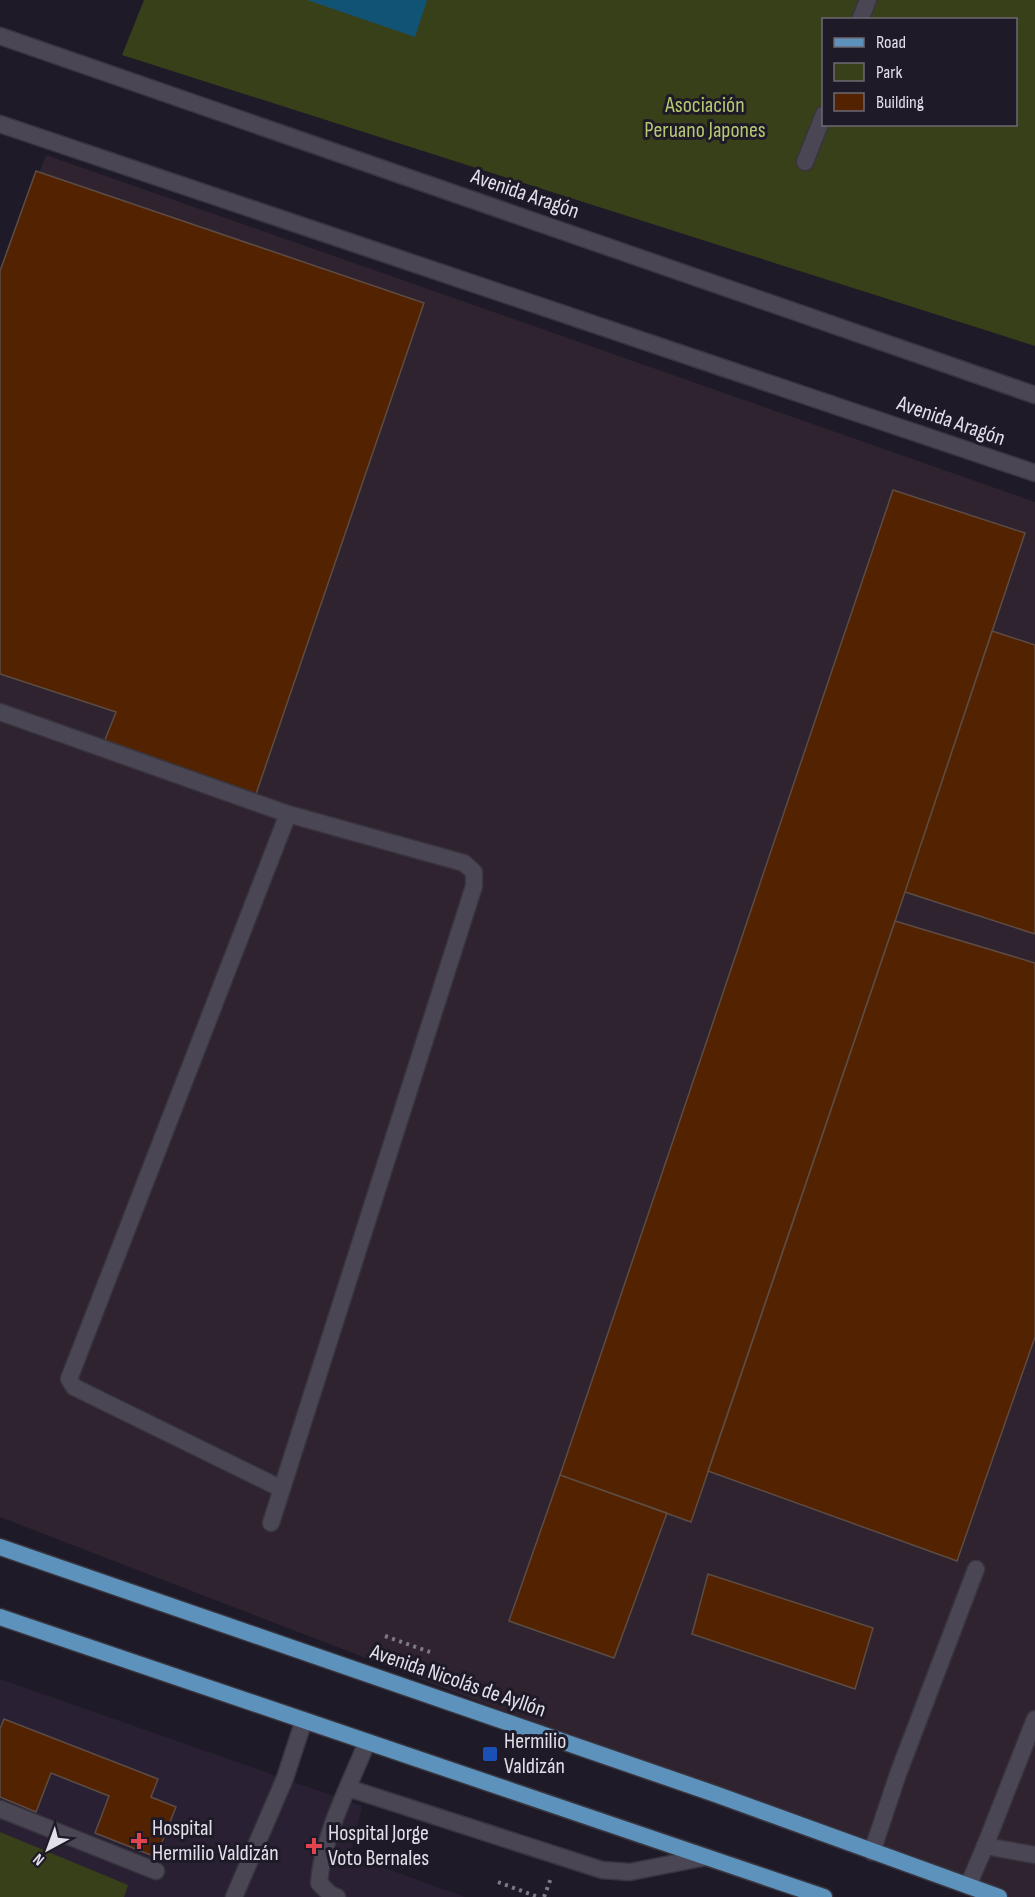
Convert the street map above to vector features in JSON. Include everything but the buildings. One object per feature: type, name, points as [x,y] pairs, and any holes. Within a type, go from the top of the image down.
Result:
[{"type":"main road","name":"Avenida Nicolás de Ayllón","points":[[0,1546],[715,1794],[999,1897]]},
{"type":"main road","points":[[0,1617],[824,1897]]},
{"type":"street","points":[[861,18],[868,0]]},
{"type":"street","name":"Avenida Aragón","points":[[0,36],[1035,395]]},
{"type":"street","points":[[805,162],[822,119]]},
{"type":"street","name":"Avenida Aragón","points":[[0,124],[1035,473]]},
{"type":"street","points":[[0,712],[288,814],[464,863],[474,872],[474,886],[271,1523]]},
{"type":"street","points":[[282,1489],[74,1387],[69,1378],[288,814]]},
{"type":"street","points":[[872,1852],[898,1774],[975,1569]]},
{"type":"street","points":[[968,1886],[1035,1719]]},
{"type":"street","points":[[234,1897],[285,1778],[304,1720]]},
{"type":"street","points":[[337,1897],[331,1895],[319,1883],[321,1866],[332,1828],[367,1742]]},
{"type":"street","points":[[348,1788],[602,1870],[630,1872],[706,1857]]},
{"type":"street","points":[[0,1809],[156,1871]]},
{"type":"street","points":[[985,1846],[1035,1855]]},
{"type":"path","points":[[385,1636],[430,1652]]},
{"type":"path","points":[[544,1897],[554,1870]]},
{"type":"path","points":[[498,1882],[538,1897]]},
{"type":"shaded area","points":[[46,155],[1035,502],[1035,1897],[986,1897],[0,1517],[0,277]]},
{"type":"shaded area","name":"Hospital Hermilio Valdizán","points":[[0,1679],[362,1806],[349,1855],[465,1897],[0,1897]]},
{"type":"green space","name":"Asociación Peruano Japones","points":[[144,0],[1035,0],[1035,346],[122,55]]},
{"type":"green space","points":[[0,1832],[128,1885],[124,1897],[0,1897]]},
{"type":"water","points":[[307,0],[427,0],[415,37]]},
{"type":"place","name":"Hermilio Valdizán","points":[[490,1754]]},
{"type":"place","name":"Hospital Hermilio Valdizán","points":[[139,1841]]},
{"type":"place","name":"Hospital Jorge Voto Bernales","points":[[314,1846]]}]
